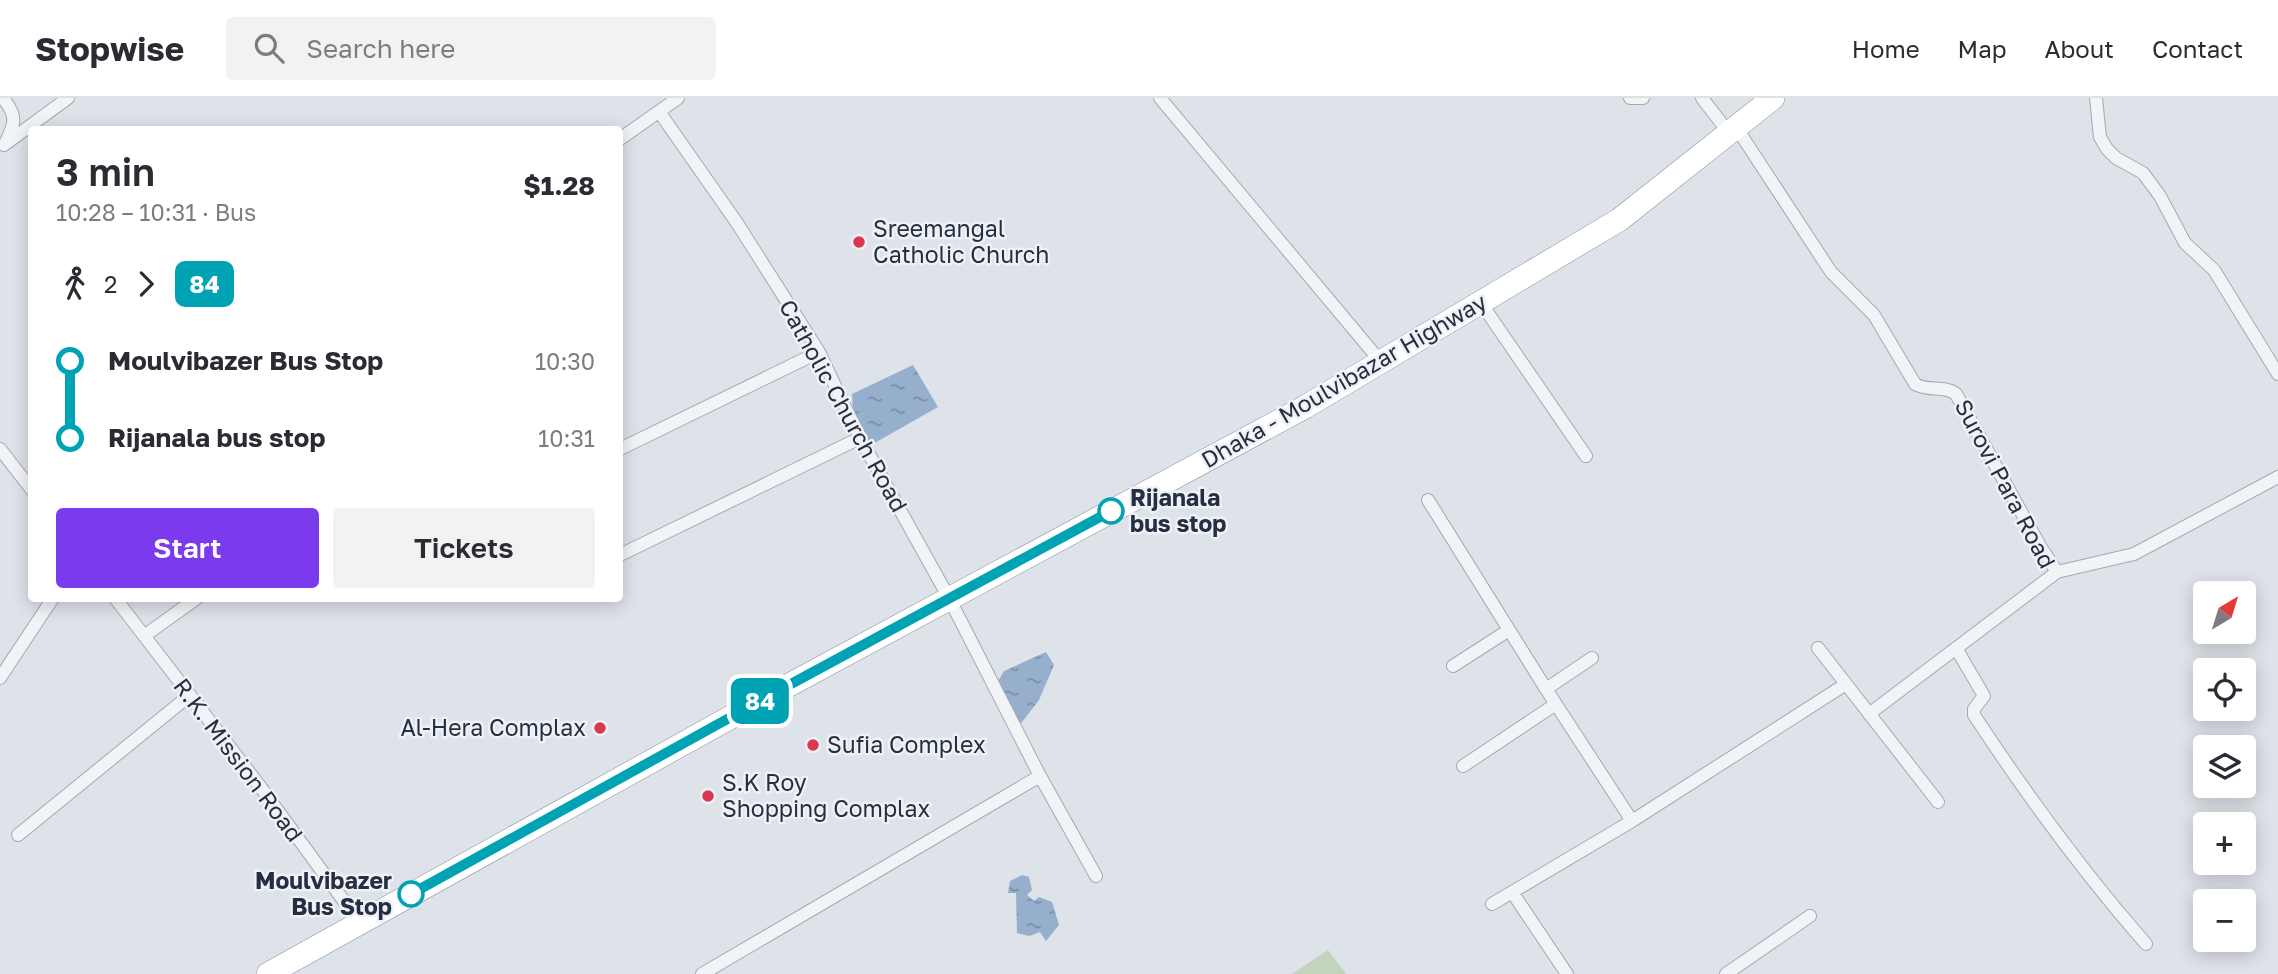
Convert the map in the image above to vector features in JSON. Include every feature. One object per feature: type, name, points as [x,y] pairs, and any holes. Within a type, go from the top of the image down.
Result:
[{"type":"highway","name":"Dhaka - Moulvibazar Highway","points":[[268,974],[949,598],[1306,407],[1619,220],[1773,98]]},
{"type":"street","points":[[2,147],[15,124],[12,110],[3,98]]},
{"type":"street","points":[[30,126],[68,98]]},
{"type":"street","points":[[623,137],[678,98]]},
{"type":"street","points":[[1160,98],[1381,362]]},
{"type":"street","points":[[1630,98],[1643,98]]},
{"type":"street","name":"Surovi Para Road","points":[[1702,98],[1732,130],[1831,272],[1874,315],[1915,384],[1922,388],[1951,390],[1956,394],[2026,522],[2057,572],[1869,714]]},
{"type":"street","points":[[2096,98],[2100,137],[2107,149],[2116,158],[2143,173],[2160,196],[2185,243],[2214,270],[2278,373]]},
{"type":"street","name":"Catholic Church Road","points":[[660,113],[737,223],[819,352],[860,438],[949,598],[1040,776],[1096,876]]},
{"type":"street","points":[[2,147],[28,128]]},
{"type":"street","points":[[1481,303],[1586,456]]},
{"type":"street","points":[[623,448],[819,352]]},
{"type":"street","points":[[623,554],[860,438]]},
{"type":"street","points":[[0,449],[28,485]]},
{"type":"street","points":[[2057,572],[2134,554],[2278,477]]},
{"type":"street","points":[[1428,500],[1632,821]]},
{"type":"street","points":[[0,678],[50,602]]},
{"type":"street","name":"R.K. Mission Road","points":[[118,602],[360,923]]},
{"type":"street","points":[[144,636],[191,602]]},
{"type":"street","points":[[1453,666],[1510,631]]},
{"type":"street","points":[[1818,648],[1938,802]]},
{"type":"street","points":[[1956,648],[1984,696],[1974,709],[1974,715],[2006,764],[2117,911],[2146,944]]},
{"type":"street","points":[[1546,689],[1592,658]]},
{"type":"street","points":[[1492,904],[1632,821],[1846,684]]},
{"type":"street","points":[[19,835],[190,695]]},
{"type":"street","points":[[1463,766],[1556,704]]},
{"type":"street","points":[[702,974],[1040,776]]},
{"type":"street","points":[[1511,892],[1567,974]]},
{"type":"street","points":[[1726,974],[1810,916]]},
{"type":"green space","points":[[1328,950],[1346,974],[1292,974]]},
{"type":"water","points":[[913,365],[938,407],[871,445],[853,411],[852,394]]},
{"type":"water","points":[[1046,652],[1054,665],[1039,700],[1019,726],[997,683],[1004,671]]},
{"type":"water","points":[[1022,875],[1029,877],[1032,890],[1027,895],[1034,901],[1039,897],[1052,902],[1059,925],[1046,941],[1040,932],[1029,936],[1017,933],[1016,893],[1008,893],[1010,881]]},
{"type":"bus line","name":"84","points":[[411,894],[1111,511]]},
{"type":"place","name":"Sreemangal Catholic Church","points":[[859,242]]},
{"type":"place","name":"Rijanala bus stop","points":[[1111,511]]},
{"type":"place","name":"Al-Hera Complax","points":[[600,728]]},
{"type":"place","name":"Sufia Complex","points":[[813,745]]},
{"type":"place","name":"S.K Roy Shopping Complax","points":[[708,796]]},
{"type":"place","name":"Moulvibazer Bus Stop","points":[[411,894]]}]
